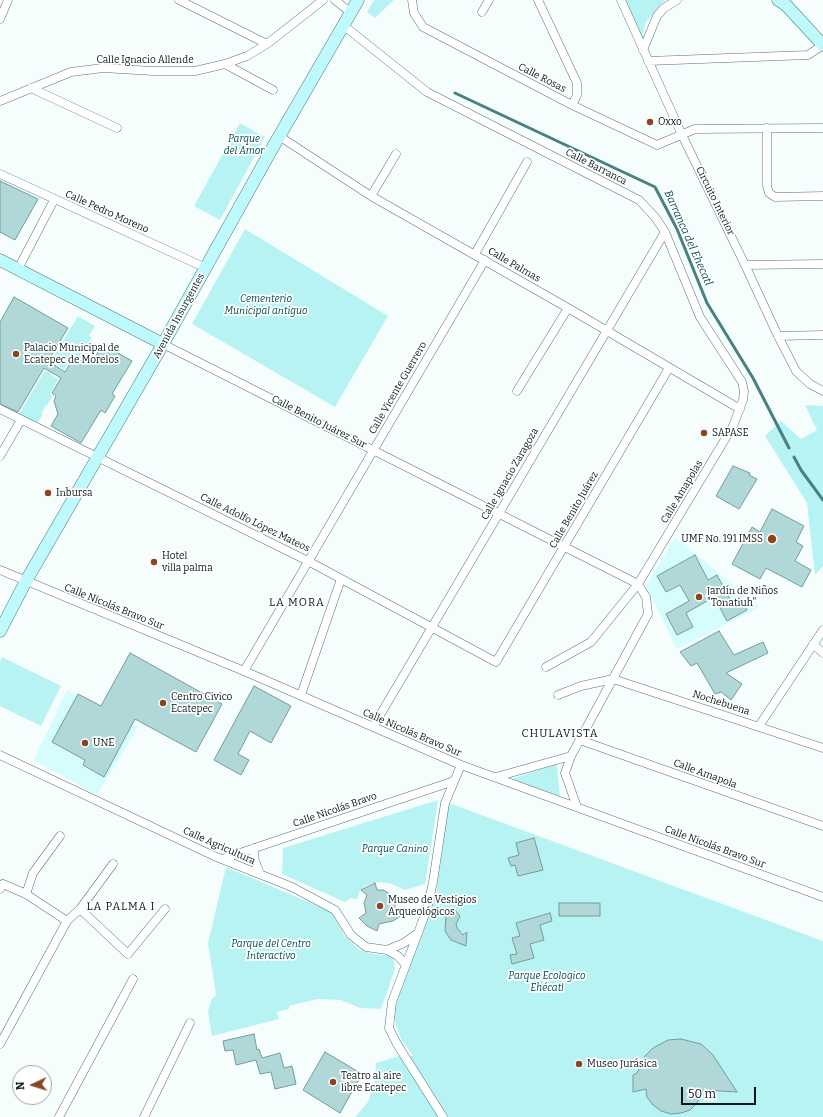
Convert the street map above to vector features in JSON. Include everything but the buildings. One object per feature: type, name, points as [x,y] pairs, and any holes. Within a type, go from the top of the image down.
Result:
[{"type":"main road","name":"Avenida Insurgentes","points":[[0,631],[26,582],[99,457],[279,136],[358,0]]},
{"type":"main road","points":[[784,2],[823,45]]},
{"type":"main road","name":"Calle Benito Juárez Sur","points":[[0,260],[163,344]]},
{"type":"street","points":[[0,19],[8,0]]},
{"type":"street","points":[[179,0],[267,44]]},
{"type":"street","name":"Calle Ignacio Allende","points":[[0,101],[71,72],[103,68],[153,71],[194,71],[225,64],[247,56],[267,44],[323,0]]},
{"type":"street","points":[[334,0],[351,13]]},
{"type":"street","name":"Calle Rosas","points":[[412,0],[414,13],[423,27],[572,104],[657,145],[695,129],[823,128]]},
{"type":"street","points":[[482,12],[489,0]]},
{"type":"street","points":[[538,0],[577,83],[577,95],[572,104]]},
{"type":"street","name":"Circuito Interior","points":[[621,0],[682,135],[778,336],[796,370],[810,384],[823,391]]},
{"type":"street","points":[[643,50],[657,16],[664,8],[677,0]]},
{"type":"street","name":"Calle Barranca","points":[[343,25],[428,92],[639,200],[655,217],[665,232],[700,317],[742,382],[744,396],[740,409]]},
{"type":"street","points":[[648,61],[808,55],[823,45]]},
{"type":"street","points":[[225,64],[273,90]]},
{"type":"street","points":[[31,88],[117,128]]},
{"type":"street","points":[[767,128],[767,186],[770,193],[775,197],[823,196]]},
{"type":"street","name":"Calle Palmas","points":[[279,136],[371,196],[475,254],[740,409]]},
{"type":"street","points":[[371,196],[396,154]]},
{"type":"street","points":[[475,254],[527,162]]},
{"type":"street","name":"Calle Pedro Moreno","points":[[0,174],[54,200],[206,268]]},
{"type":"street","points":[[18,269],[54,200]]},
{"type":"street","name":"Calle Ignacio Zaragoza","points":[[373,727],[665,232]]},
{"type":"street","name":"Calle Vicente Guerrero","points":[[244,671],[485,260]]},
{"type":"street","points":[[745,265],[823,264]]},
{"type":"street","points":[[517,391],[568,308]]},
{"type":"street","points":[[778,336],[823,335]]},
{"type":"street","name":"Calle Benito Juárez Sur","points":[[163,344],[638,584]]},
{"type":"street","name":"Calle Benito Juárez","points":[[496,662],[669,368]]},
{"type":"street","name":"Calle Adolfo López Mateos","points":[[0,409],[308,561],[496,662]]},
{"type":"street","name":"Calle Amapolas","points":[[546,667],[591,642],[638,584],[733,426],[740,409]]},
{"type":"street","points":[[0,456],[21,420]]},
{"type":"street","name":"Calle Nicolás Bravo Sur","points":[[0,570],[244,671],[461,764],[823,897]]},
{"type":"street","points":[[301,695],[341,579]]},
{"type":"street","points":[[577,807],[565,773],[571,756],[648,614],[646,597],[638,584]]},
{"type":"street","points":[[759,726],[823,630]]},
{"type":"street","points":[[813,644],[823,653]]},
{"type":"street","points":[[558,695],[581,686],[613,679]]},
{"type":"street","name":"Nochebuena","points":[[613,679],[823,748]]},
{"type":"street","name":"Calle Amapola","points":[[580,740],[823,826]]},
{"type":"street","name":"Calle Agricultura","points":[[0,755],[222,859],[292,887],[335,910],[351,935],[366,947],[387,950]]},
{"type":"street","points":[[496,777],[571,756]]},
{"type":"street","points":[[443,1117],[397,1044],[389,1028],[392,1002],[427,908],[433,882],[446,803],[461,764]]},
{"type":"street","name":"Calle Nicolás Bravo","points":[[222,859],[454,781]]},
{"type":"street","points":[[26,894],[33,873],[60,836]]},
{"type":"street","points":[[254,848],[256,865],[260,874]]},
{"type":"street","points":[[0,1044],[67,921],[80,909],[113,864]]},
{"type":"street","points":[[0,889],[3,884],[26,894],[67,921]]},
{"type":"street","points":[[80,909],[128,954],[165,909]]},
{"type":"street","points":[[387,950],[404,943],[418,933]]},
{"type":"street","points":[[387,950],[398,956],[406,965]]},
{"type":"street","points":[[59,1117],[133,979]]},
{"type":"street","points":[[144,1117],[190,1023]]},
{"type":"shaded area","name":"Jardín de Niños \"Tonatiuh\"","points":[[675,537],[760,607],[677,649],[646,586]]},
{"type":"shaded area","name":"UNE","points":[[67,690],[138,727],[97,795],[34,760]]},
{"type":"green space","points":[[374,0],[394,0],[375,18],[367,12]]},
{"type":"green space","points":[[625,0],[665,0],[646,22],[642,39]]},
{"type":"green space","name":"Parque del Amor","points":[[240,123],[265,137],[220,220],[194,206]]},
{"type":"green space","name":"Cementerio Municipal antiguo","points":[[245,229],[388,316],[335,407],[192,324]]},
{"type":"green space","points":[[78,316],[95,326],[89,336],[92,338],[79,359],[73,355],[64,370],[51,361]]},
{"type":"green space","points":[[45,370],[58,379],[50,394],[52,396],[42,412],[43,414],[37,424],[19,414]]},
{"type":"green space","points":[[805,405],[823,406],[823,566],[815,575],[807,503],[765,436],[781,421],[801,439],[817,430]]},
{"type":"green space","points":[[2,657],[61,686],[41,726],[0,706],[0,662]]},
{"type":"green space","points":[[557,764],[560,797],[511,779]]},
{"type":"green space","name":"Parque Canino","points":[[438,800],[425,884],[405,890],[389,883],[375,882],[364,887],[360,891],[357,899],[350,898],[345,902],[282,874],[283,848]]},
{"type":"green space","name":"Parque Ecologico Ehécatl","points":[[449,803],[823,941],[823,1117],[355,1117],[368,1102],[374,1084],[376,1063],[399,1056],[413,1056],[401,1039],[396,1026],[394,1014],[399,993],[436,894]]},
{"type":"green space","name":"Parque del Centro Interactivo","points":[[226,867],[332,912],[345,936],[358,949],[373,954],[393,956],[395,969],[381,1009],[360,1008],[341,1000],[317,999],[289,1006],[289,1009],[277,1012],[279,1019],[212,1036],[208,1011],[212,999],[216,995],[208,943]]},
{"type":"waterway","name":"Barranca del Ehecatl","points":[[455,93],[655,187],[677,229],[707,303],[753,378],[789,448]]},
{"type":"waterway","name":"Barranca del Ehecatl","points":[[794,457],[801,470],[823,500]]},
{"type":"place","name":"Oxxo","points":[[650,122]]},
{"type":"place","name":"Palacio Municipal de Ecatepec de Morelos","points":[[16,354]]},
{"type":"place","name":"SAPASE","points":[[704,433]]},
{"type":"place","name":"Inbursa","points":[[48,493]]},
{"type":"place","name":"UMF No. 191 IMSS","points":[[772,539]]},
{"type":"place","name":"Hotel villa palma","points":[[154,562]]},
{"type":"place","name":"Jardín de Niños \"Tonatiuh\"","points":[[699,597]]},
{"type":"place","name":"Centro Civico Ecatepec","points":[[163,703]]},
{"type":"place","name":"UNE","points":[[85,743]]},
{"type":"place","name":"Museo de Vestigios Arqueológicos","points":[[380,906]]},
{"type":"place","name":"Museo Jurásica","points":[[579,1064]]},
{"type":"place","name":"Teatro al aire libre Ecatepec","points":[[333,1082]]},
{"type":"district","name":"LA MORA","points":[[297,603]]},
{"type":"district","name":"CHULAVISTA","points":[[560,734]]},
{"type":"district","name":"LA PALMA I","points":[[121,907]]}]
